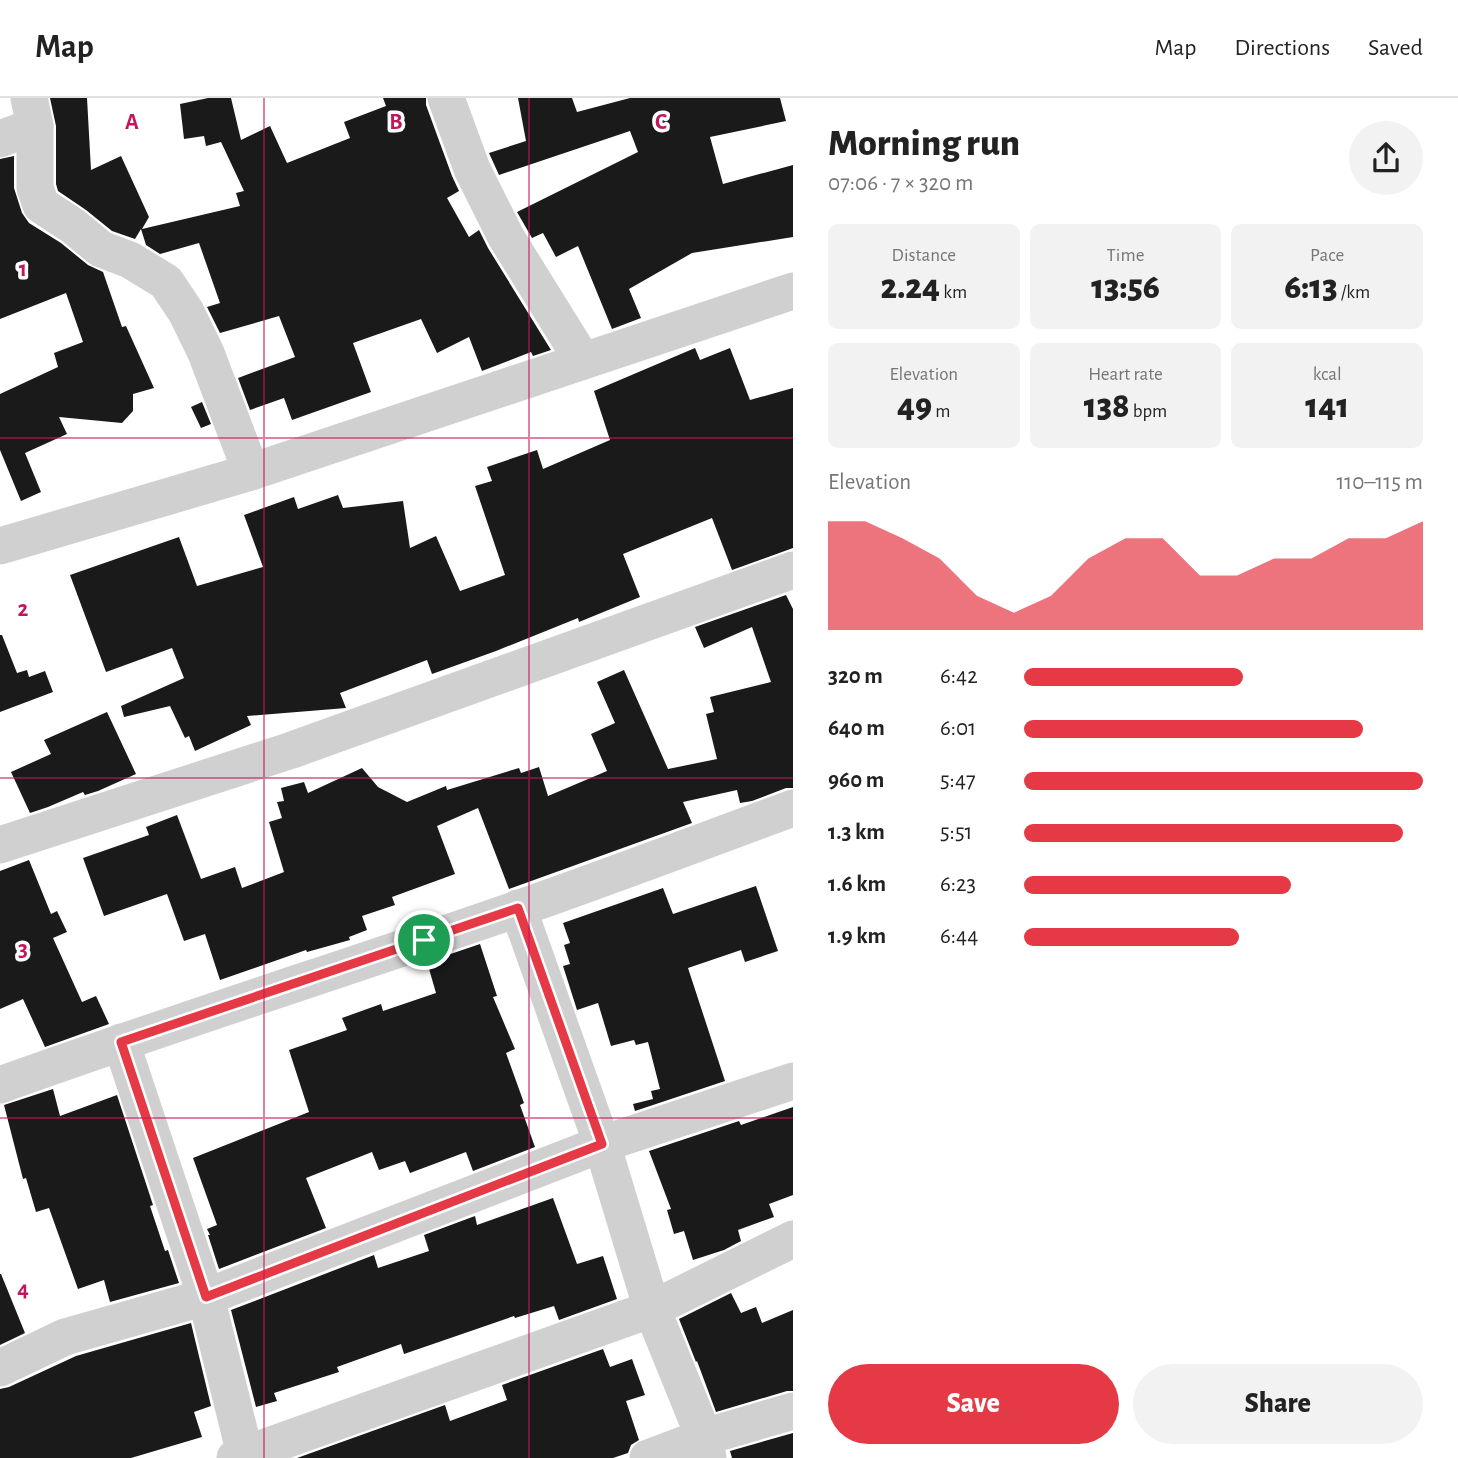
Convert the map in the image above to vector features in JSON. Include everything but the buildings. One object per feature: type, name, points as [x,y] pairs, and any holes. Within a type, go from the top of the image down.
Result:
[{"type":"street","points":[[446,98],[472,169],[506,237],[583,361]]},
{"type":"street","points":[[32,112],[35,188],[41,205],[101,249],[130,260],[166,282],[186,312],[206,353],[251,472]]},
{"type":"street","points":[[0,139],[32,112]]},
{"type":"street","points":[[0,546],[251,472],[793,291]]},
{"type":"street","points":[[0,845],[292,750],[793,569]]},
{"type":"street","points":[[0,1086],[121,1042],[518,908],[793,808]]},
{"type":"street","points":[[518,908],[602,1144],[652,1309],[706,1447]]},
{"type":"street","points":[[121,1042],[206,1297],[240,1456],[652,1309],[791,1246]]},
{"type":"street","points":[[0,1368],[65,1337],[206,1297],[602,1144],[793,1081]]},
{"type":"street","points":[[648,1458],[706,1447],[793,1411]]},
{"type":"route","points":[[518,908],[602,1144],[206,1297],[121,1042],[424,940],[518,908]]}]
